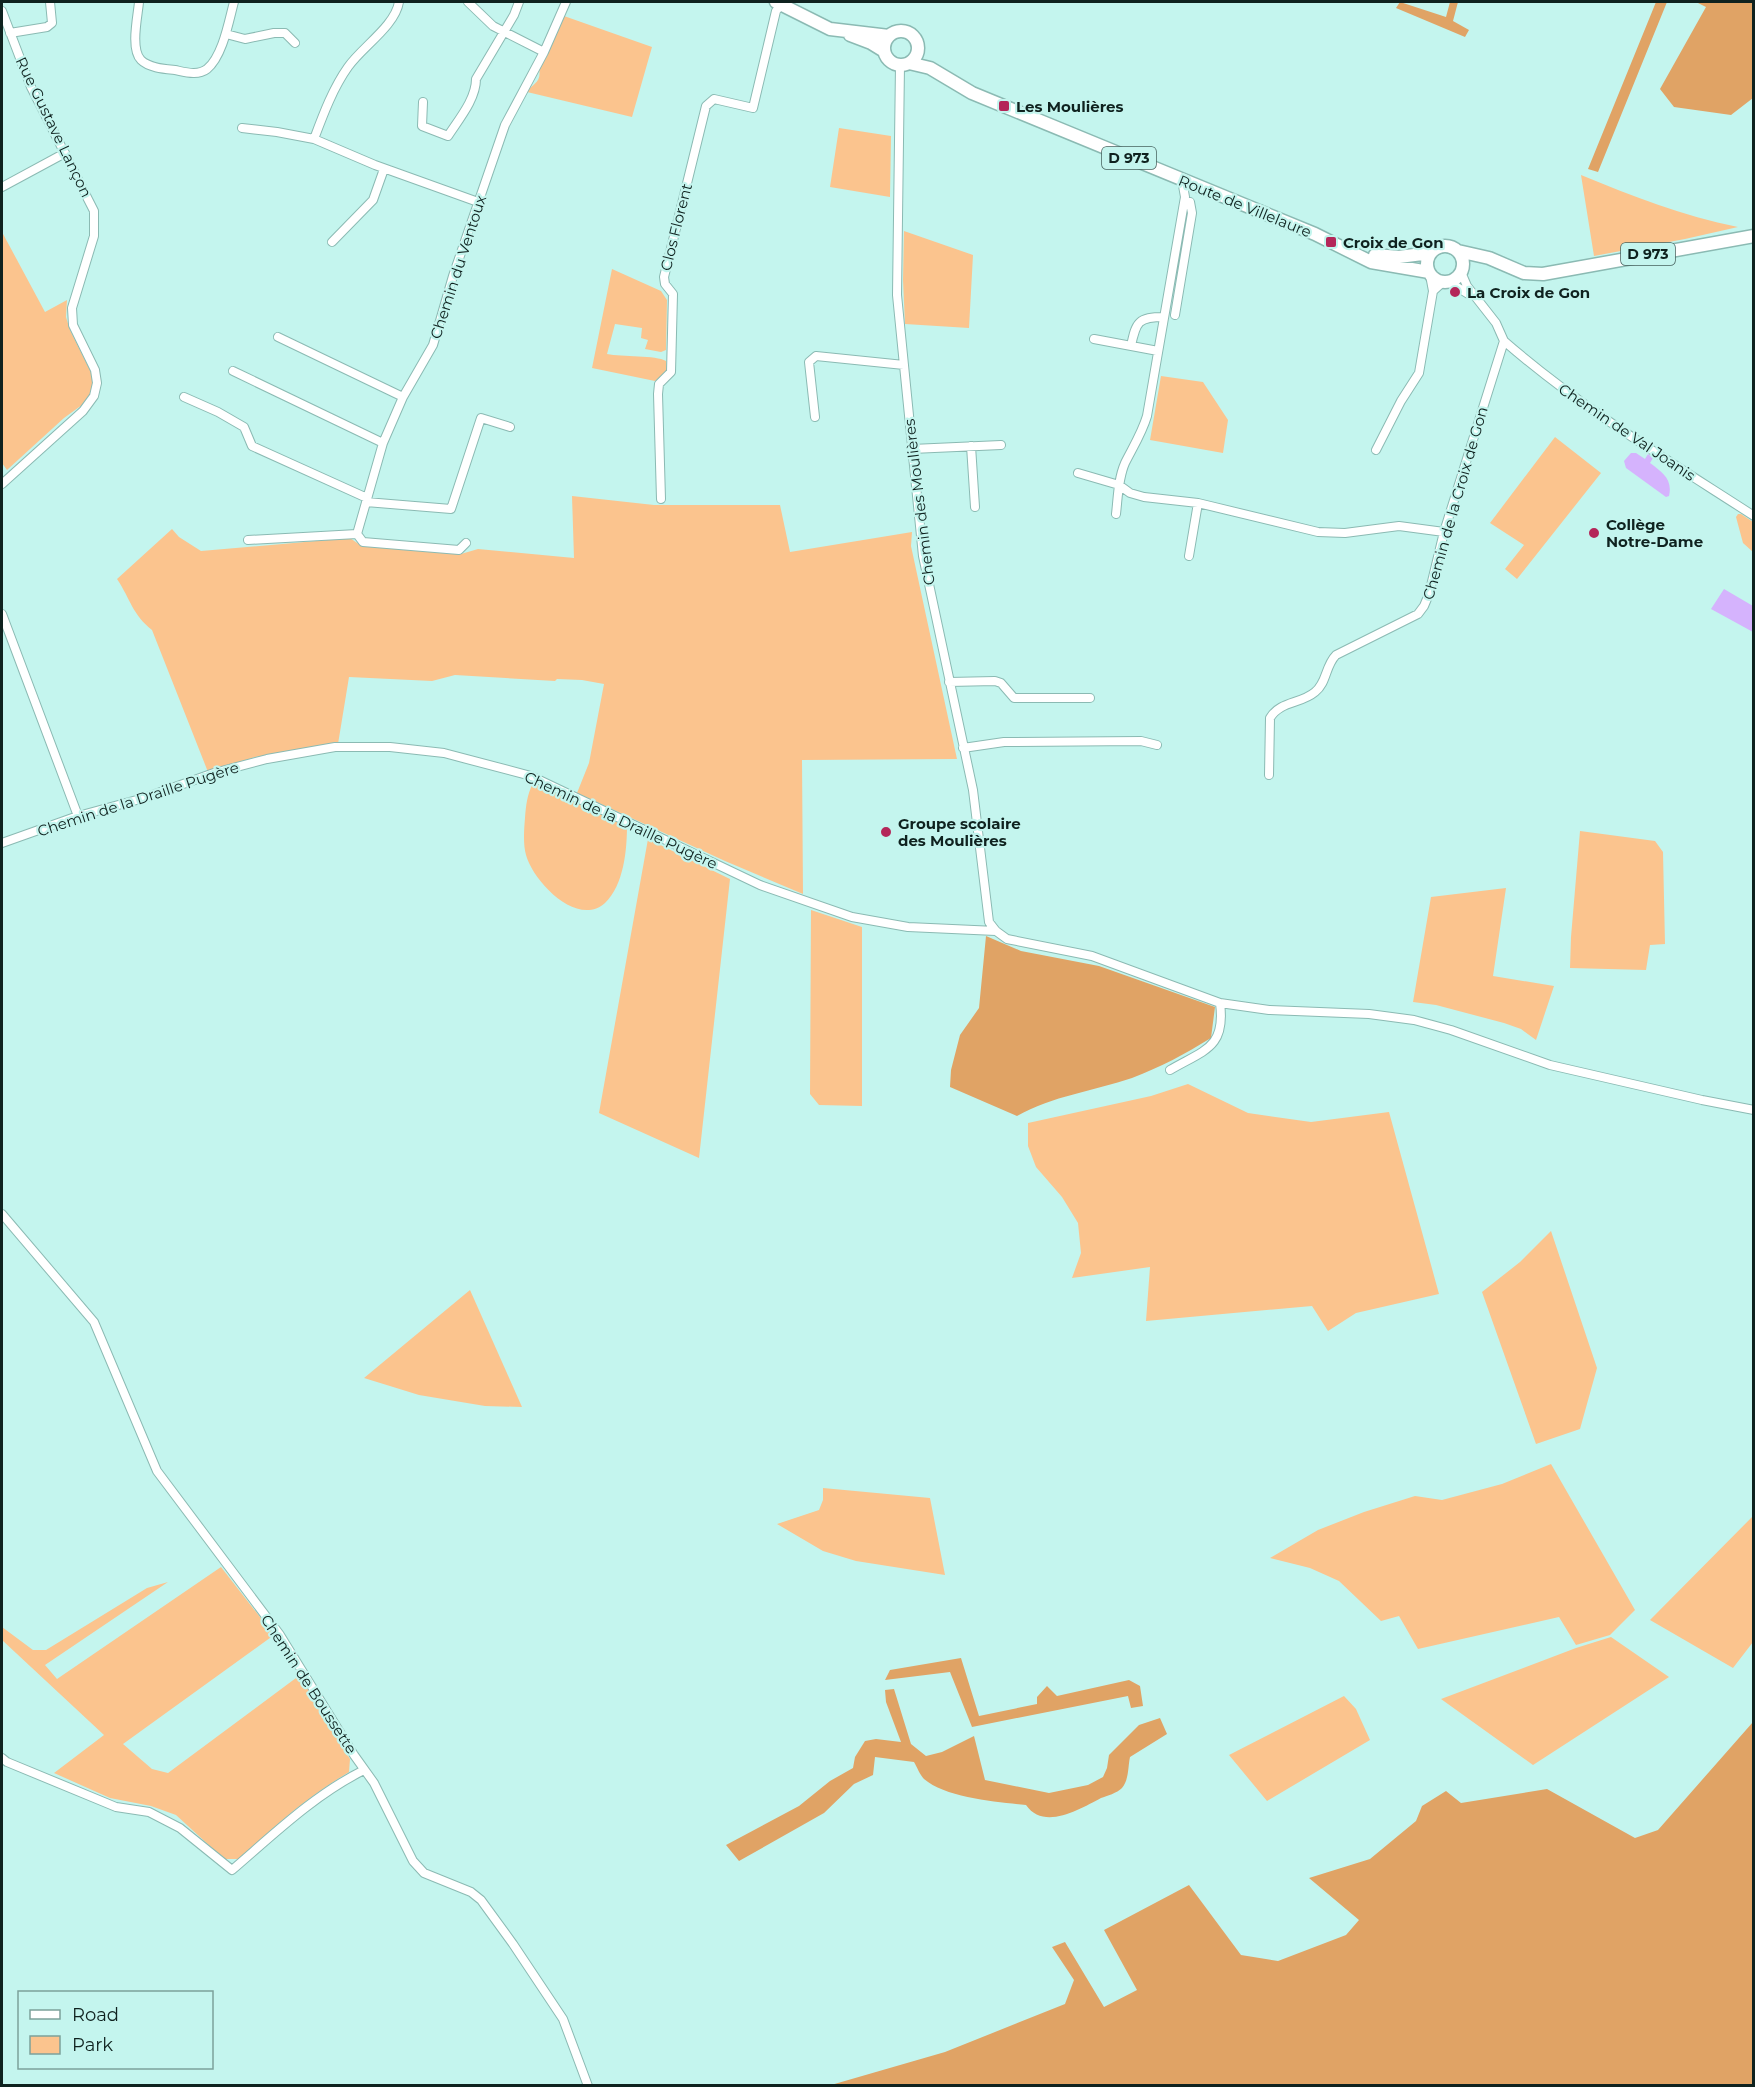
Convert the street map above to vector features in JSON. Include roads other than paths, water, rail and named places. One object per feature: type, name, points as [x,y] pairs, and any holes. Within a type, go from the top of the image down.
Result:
[{"type":"main road","points":[[778,3],[830,30],[889,36]]},
{"type":"main road","points":[[844,32],[872,43],[884,51],[891,62],[905,64],[916,56],[918,51],[916,40],[908,32],[897,31],[884,43],[884,51]]},
{"type":"main road","name":"Route de Villelaure","points":[[918,51],[930,68]]},
{"type":"main road","name":"Route de Villelaure","points":[[905,64],[930,68],[972,93],[1331,242],[1371,262],[1430,274]]},
{"type":"main road","name":"D 973","points":[[1458,251],[1483,256],[1524,273],[1543,274],[1754,236]]},
{"type":"main road","name":"Route de Villelaure","points":[[1331,242],[1359,251],[1392,257],[1411,257],[1430,253]]},
{"type":"main road","points":[[1461,271],[1462,261],[1458,251],[1447,246],[1435,248],[1430,253],[1427,262],[1430,274],[1439,281],[1455,278],[1467,267],[1496,261]]},
{"type":"street","points":[[10,33],[47,27],[52,23],[50,2]]},
{"type":"street","points":[[139,2],[136,49],[139,59],[147,64],[191,73],[199,73],[206,69],[214,59],[226,33],[234,2]]},
{"type":"street","points":[[314,139],[348,68],[390,21],[399,2]]},
{"type":"street","points":[[468,2],[493,27],[544,52]]},
{"type":"street","points":[[423,102],[422,126],[448,136],[470,102],[476,87],[476,79],[514,15],[519,2]]},
{"type":"street","name":"Chemin du Ventoux","points":[[357,534],[383,443],[403,397],[433,345],[453,276],[506,125],[544,52],[566,2]]},
{"type":"street","name":"Clos Florent","points":[[661,499],[658,394],[659,384],[672,372],[673,305],[673,294],[665,285],[664,277],[706,106],[714,99],[753,108],[778,3]]},
{"type":"street","name":"Rue Gustave Lançon","points":[[2,11],[31,87],[94,211],[94,237],[72,308],[73,324],[95,370],[97,383],[94,396],[83,411],[2,484]]},
{"type":"street","points":[[226,33],[245,39],[285,33],[295,43]]},
{"type":"street","name":"Chemin des Moulières","points":[[905,64],[897,295],[923,556],[973,790],[990,922],[996,931]]},
{"type":"street","points":[[242,128],[314,139],[384,169],[478,202]]},
{"type":"street","points":[[2,186],[65,153]]},
{"type":"street","points":[[332,242],[373,200],[384,169]]},
{"type":"street","points":[[1116,514],[1124,465],[1145,423],[1185,197],[1182,180]]},
{"type":"street","points":[[1182,212],[1199,187]]},
{"type":"street","points":[[1175,315],[1192,213],[1190,202]]},
{"type":"street","points":[[1461,271],[1467,286],[1496,323],[1504,341]]},
{"type":"street","points":[[1376,450],[1401,401],[1419,373],[1433,291],[1430,274]]},
{"type":"street","points":[[1433,291],[1446,281],[1476,300]]},
{"type":"street","points":[[1131,346],[1135,328],[1140,321],[1149,317],[1164,317]]},
{"type":"street","points":[[278,337],[403,397]]},
{"type":"street","points":[[1094,339],[1158,351]]},
{"type":"street","name":"Chemin de Val Joanis","points":[[1504,341],[1611,423],[1754,516]]},
{"type":"street","name":"Chemin de la Croix de Gon","points":[[1269,775],[1270,718],[1274,711],[1313,695],[1320,687],[1331,660],[1336,655],[1418,614],[1429,594],[1444,532],[1504,341]]},
{"type":"street","points":[[815,417],[809,362],[816,356],[904,365]]},
{"type":"street","points":[[233,371],[383,443]]},
{"type":"street","points":[[184,397],[244,427],[252,446],[367,500],[451,509],[481,418],[510,427]]},
{"type":"street","points":[[912,449],[1001,445]]},
{"type":"street","points":[[971,446],[975,507]]},
{"type":"street","points":[[1078,473],[1119,485],[1130,493],[1144,497],[1198,504],[1318,532],[1345,533],[1399,526],[1444,532]]},
{"type":"street","points":[[1189,556],[1198,504]]},
{"type":"street","points":[[248,540],[357,534],[363,542],[404,547],[459,550],[466,543]]},
{"type":"street","points":[[2,614],[78,816]]},
{"type":"street","points":[[949,682],[995,681],[1001,683],[1014,698],[1090,698]]},
{"type":"street","points":[[963,748],[1004,742],[1141,741],[1157,745]]},
{"type":"street","name":"Chemin de la Draille Pugère","points":[[2,843],[78,816],[144,798],[214,773],[267,759],[335,747],[390,747],[444,753],[531,776],[760,885],[852,917],[908,927],[996,931],[1007,939],[1092,956],[1220,1003],[1269,1010],[1369,1014],[1414,1020],[1450,1030],[1550,1065],[1754,1110]]},
{"type":"street","points":[[1170,1070],[1214,1043],[1221,1028],[1220,1003]]},
{"type":"street","name":"Chemin de Boussette","points":[[2,1214],[94,1322],[157,1471],[280,1635],[364,1770],[340,1782],[291,1817],[232,1870],[180,1828],[149,1812],[116,1807],[2,1758]]},
{"type":"street","points":[[364,1770],[381,1796],[413,1861],[424,1873],[471,1892],[481,1900],[513,1944],[562,2019],[588,2085]]},
{"type":"place","name":"Les Moulières","points":[[1004,106]]},
{"type":"place","name":"Croix de Gon","points":[[1331,242]]},
{"type":"place","name":"La Croix de Gon","points":[[1455,292]]},
{"type":"place","name":"Collège Notre-Dame","points":[[1594,533]]},
{"type":"place","name":"Groupe scolaire des Moulières","points":[[886,832]]}]
